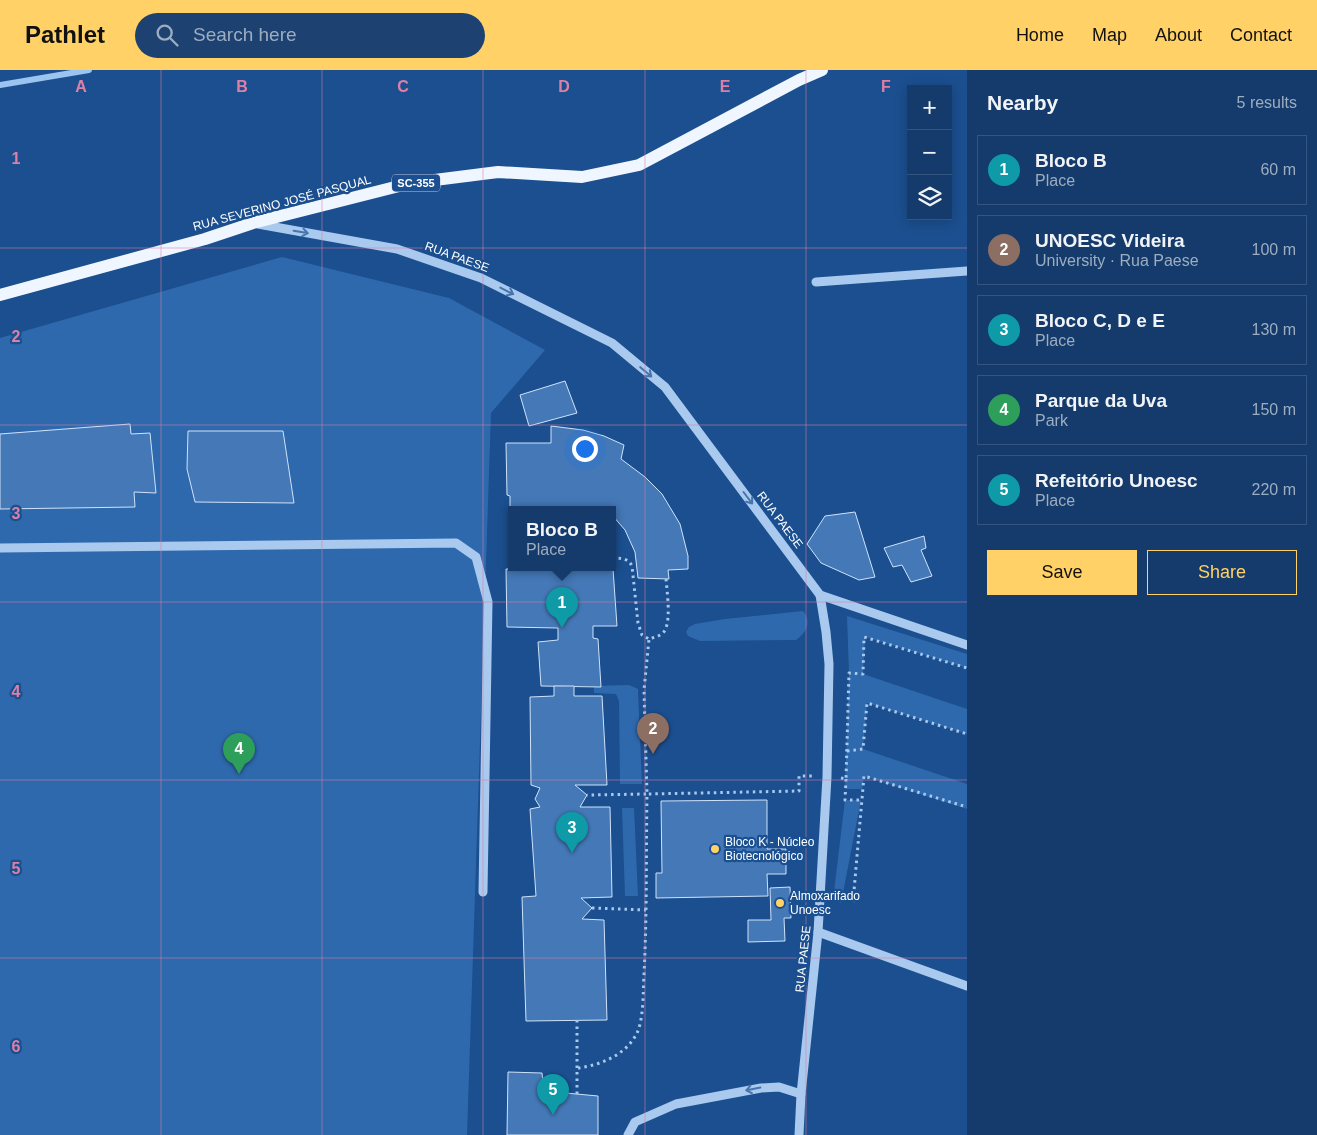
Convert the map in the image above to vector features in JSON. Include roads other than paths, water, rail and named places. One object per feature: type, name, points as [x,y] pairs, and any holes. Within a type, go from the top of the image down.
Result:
[{"type":"main road","name":"RUA SEVERINO JOSÉ PASQUAL","points":[[0,295],[205,239],[253,223],[411,183],[498,172],[582,176],[639,165],[799,80],[822,70]]},
{"type":"street","name":"RUA PAESE","points":[[253,223],[397,249],[481,278],[612,343],[665,387],[820,595],[828,664],[827,777],[818,932],[800,1094],[799,1135]]},
{"type":"street","points":[[816,282],[967,271]]},
{"type":"street","points":[[0,548],[456,544],[476,557],[488,602],[483,892]]},
{"type":"street","points":[[820,595],[967,645]]},
{"type":"street","points":[[818,932],[967,986]]},
{"type":"street","points":[[628,1135],[635,1122],[676,1104],[760,1088],[779,1087],[800,1094]]},
{"type":"waterway","points":[[0,85],[89,70]]},
{"type":"place","name":"Bloco B","points":[[562,628]]},
{"type":"place","name":"UNOESC Videira","points":[[653,754]]},
{"type":"place","name":"Parque da Uva","points":[[239,774]]},
{"type":"place","name":"Bloco K - Núcleo Biotecnológico","points":[[715,849]]},
{"type":"place","name":"Bloco C, D e E","points":[[572,853]]},
{"type":"place","name":"Almoxarifado Unoesc","points":[[780,903]]},
{"type":"place","name":"Refeitório Unoesc","points":[[553,1115]]}]
